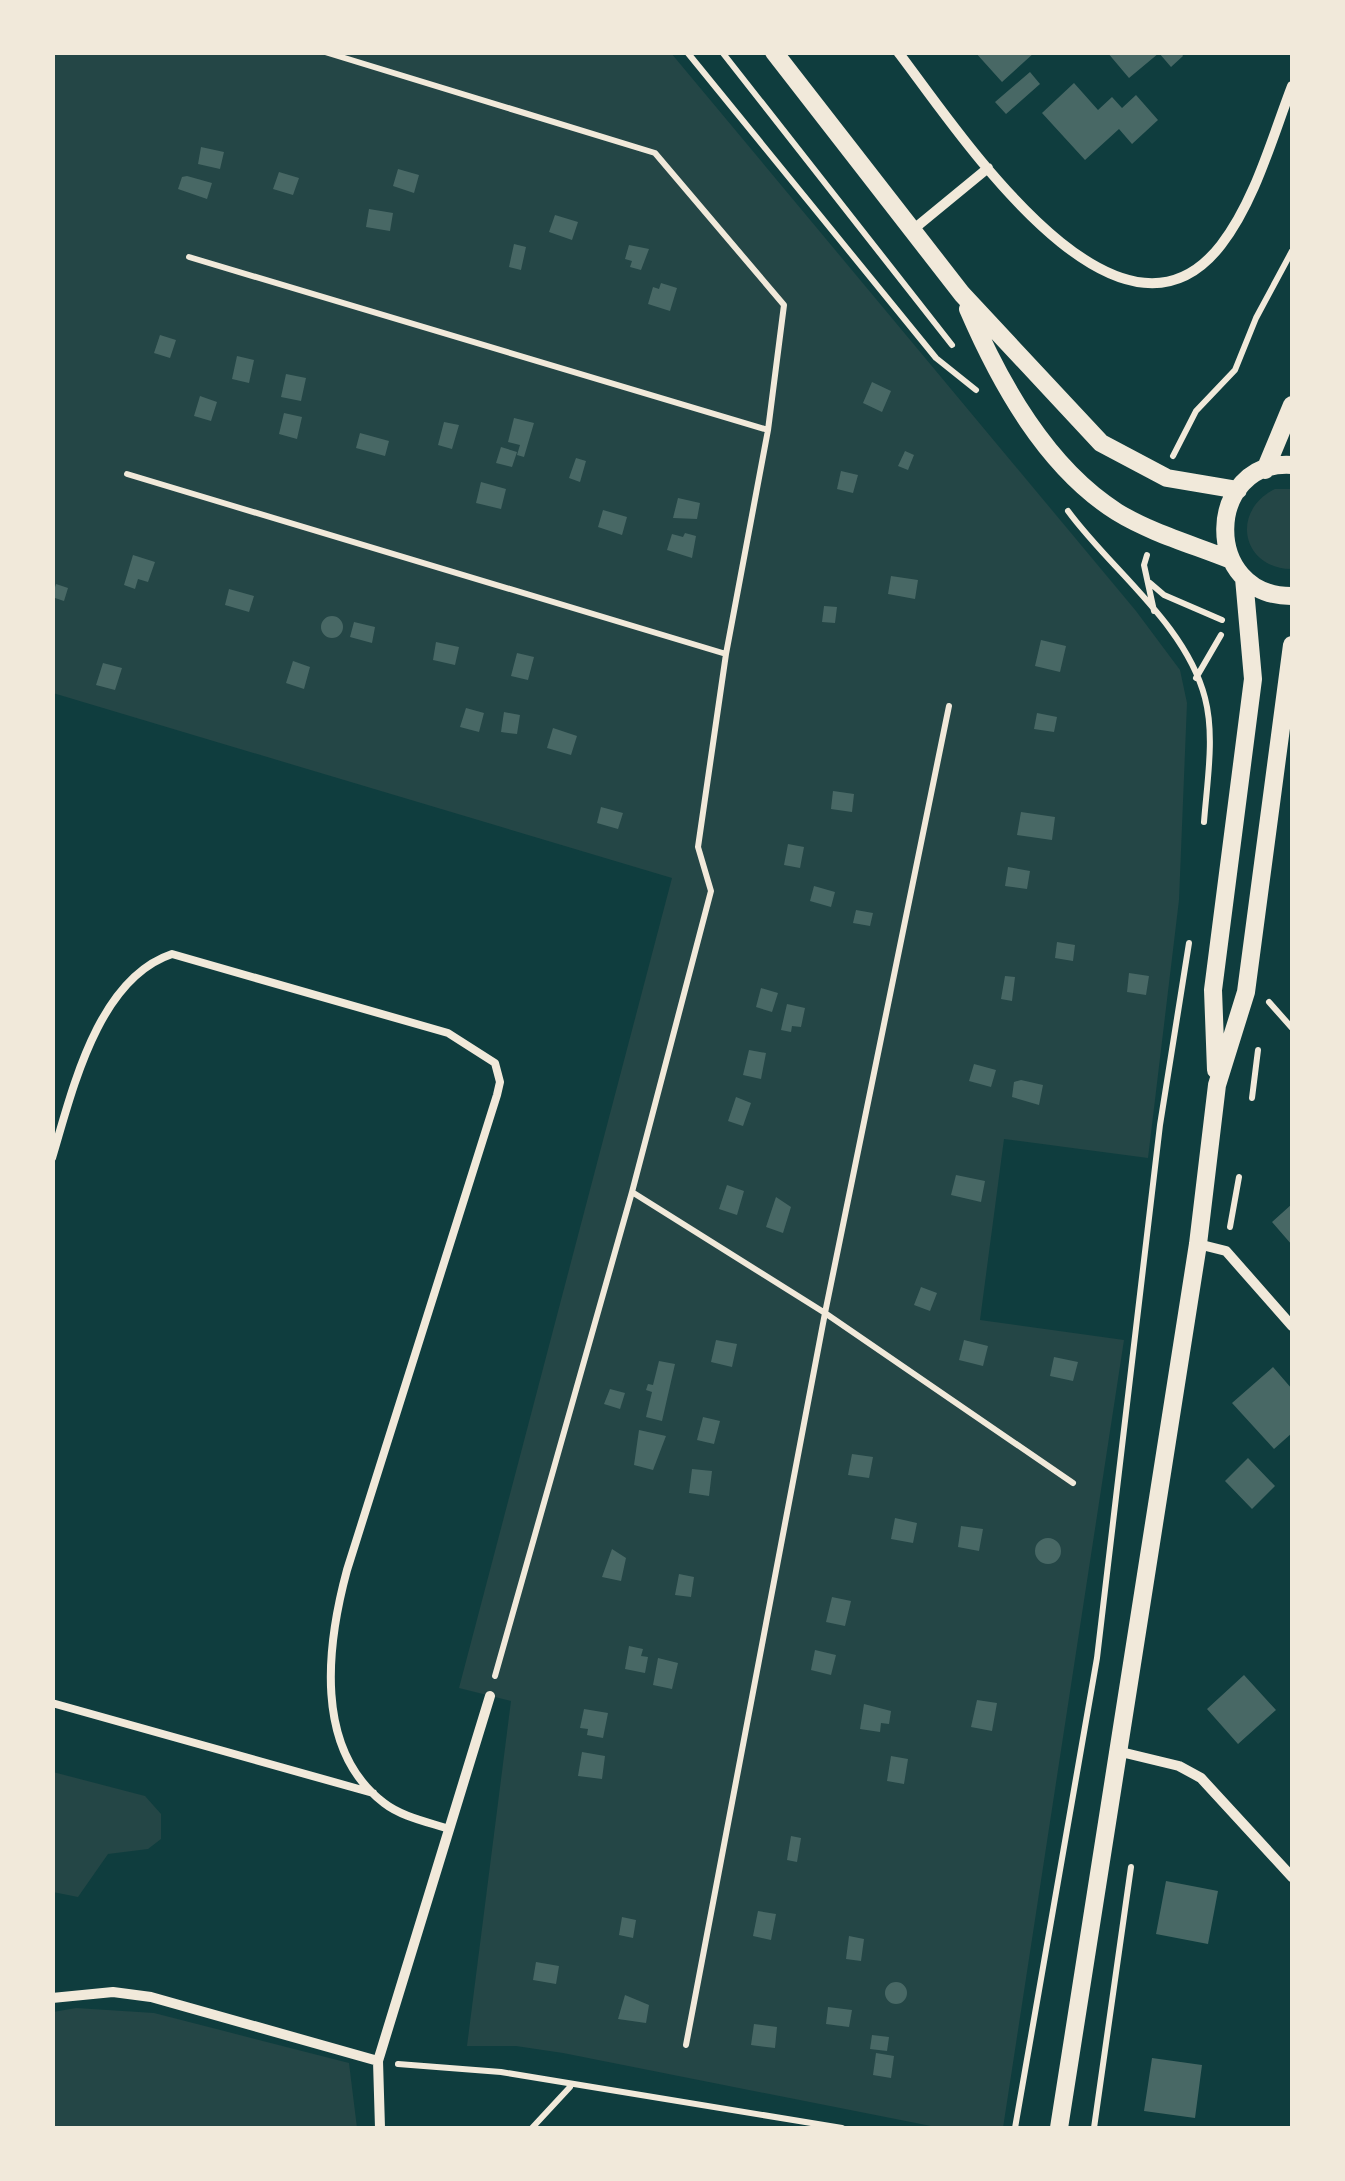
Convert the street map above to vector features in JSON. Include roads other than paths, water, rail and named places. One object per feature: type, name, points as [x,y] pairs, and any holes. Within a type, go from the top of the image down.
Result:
[{"type":"street","points":[[774,52],[962,294],[1100,442],[1132,464],[1167,478],[1238,490]]},
{"type":"street","points":[[898,52],[988,168],[1054,240],[1089,264],[1140,283],[1176,277],[1206,261],[1222,244],[1250,191],[1292,86]]},
{"type":"street","points":[[914,228],[988,168]]},
{"type":"street","points":[[962,294],[994,369],[1034,428],[1073,474],[1102,499],[1153,528],[1231,560]]},
{"type":"street","points":[[1265,470],[1292,404]]},
{"type":"street","points":[[1292,466],[1265,470],[1238,490],[1224,524],[1231,560],[1244,578],[1263,591],[1292,596]]},
{"type":"street","points":[[1059,2128],[1198,1244],[1217,1086],[1213,990],[1253,679],[1244,578]]},
{"type":"street","points":[[1217,1086],[1246,992],[1292,645]]},
{"type":"street","points":[[1198,1244],[1226,1251],[1292,1326]]},
{"type":"street","points":[[380,2128],[378,2060],[490,1696]]},
{"type":"street","points":[[1120,1752],[1179,1766],[1202,1778],[1292,1878]]},
{"type":"street","points":[[52,1998],[113,1992],[150,1997],[378,2060]]},
{"type":"lane","points":[[52,1158],[78,1072],[106,1015],[144,970],[172,954],[448,1033],[486,1054],[499,1071],[497,1094],[336,1612],[330,1675],[336,1726],[349,1757],[373,1793],[398,1812],[449,1829]]},
{"type":"lane","points":[[52,1703],[373,1793]]}]
